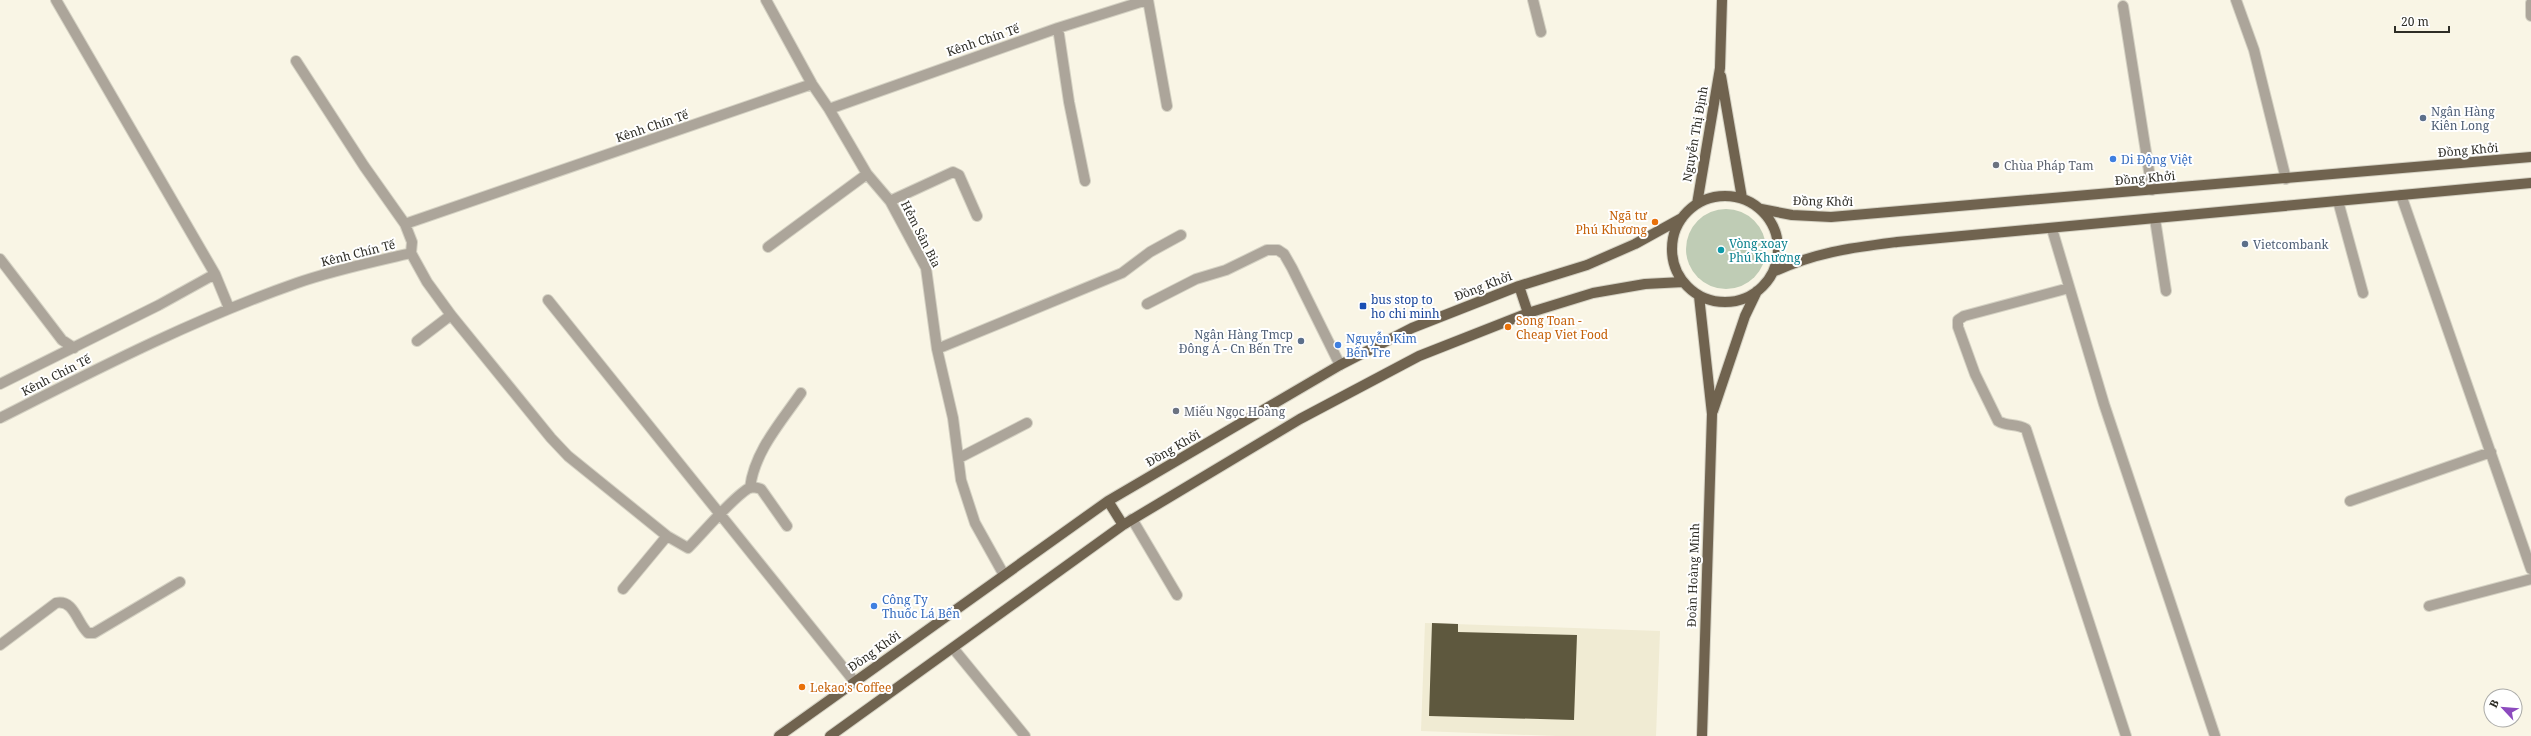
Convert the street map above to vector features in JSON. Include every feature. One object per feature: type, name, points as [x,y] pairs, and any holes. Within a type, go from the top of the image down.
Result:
[{"type":"main road","name":"Nguyễn Thị Định","points":[[1697,204],[1720,68],[1722,0]]},
{"type":"main road","name":"Nguyễn Thị Định","points":[[1720,68],[1742,198]]},
{"type":"main road","name":"Đồng Khởi","points":[[1761,209],[1792,214],[1831,217],[2531,157]]},
{"type":"main road","points":[[1773,272],[1802,259],[1833,250],[1897,242],[2531,184]]},
{"type":"main road","points":[[1727,196],[1742,198],[1761,209],[1776,232],[1777,259],[1773,272],[1757,291],[1744,299],[1729,302],[1713,301],[1699,296],[1683,282],[1676,270],[1672,250],[1676,230],[1682,218],[1697,204],[1711,197],[1727,196]]},
{"type":"main road","name":"Đồng Khởi","points":[[778,736],[1108,501],[1340,365],[1412,328],[1520,286],[1587,265],[1635,244],[1682,218]]},
{"type":"main road","points":[[830,736],[1123,525],[1300,419],[1412,360],[1528,313],[1593,293],[1645,284],[1683,282]]},
{"type":"main road","points":[[1520,286],[1528,313]]},
{"type":"main road","name":"Đoàn Hoàng Minh","points":[[1712,414],[1745,316],[1757,291]]},
{"type":"main road","name":"Đoàn Hoàng Minh","points":[[1699,296],[1712,414],[1702,736]]},
{"type":"main road","points":[[1108,501],[1123,525]]},
{"type":"street","points":[[56,0],[215,274],[228,305]]},
{"type":"street","name":"Hẻm Sân Bia","points":[[766,0],[812,84],[829,109],[867,174],[890,201],[926,268],[937,349],[953,418],[968,503],[975,523],[1004,575]]},
{"type":"street","points":[[1148,0],[1166,106]]},
{"type":"street","name":"Kênh Chín Tế","points":[[829,109],[1058,28],[1148,0]]},
{"type":"street","points":[[1533,0],[1542,32]]},
{"type":"street","points":[[2236,0],[2254,50],[2286,179]]},
{"type":"street","points":[[2531,3],[2531,16]]},
{"type":"street","points":[[2123,6],[2152,190]]},
{"type":"street","points":[[1058,28],[1069,102],[1085,181]]},
{"type":"street","points":[[296,61],[364,166],[406,226]]},
{"type":"street","name":"Kênh Chín Tế","points":[[0,418],[228,305],[299,282],[411,253],[412,242],[406,226],[812,84]]},
{"type":"street","points":[[890,201],[953,172],[959,175],[977,216]]},
{"type":"street","points":[[768,247],[867,174]]},
{"type":"street","points":[[2401,195],[2531,569]]},
{"type":"street","points":[[2338,201],[2363,293]]},
{"type":"street","points":[[2155,219],[2166,291]]},
{"type":"street","points":[[2052,229],[2104,404],[2215,736]]},
{"type":"street","points":[[937,349],[1122,273],[1150,252],[1181,235]]},
{"type":"street","points":[[1147,304],[1196,279],[1226,270],[1267,250],[1278,250],[1284,254],[1292,268],[1340,365]]},
{"type":"street","points":[[411,253],[427,282],[451,315],[551,438],[568,456],[667,536],[688,548],[750,488],[751,474],[758,457],[801,393]]},
{"type":"street","points":[[0,259],[62,340],[74,348]]},
{"type":"street","points":[[0,384],[74,348],[215,274]]},
{"type":"street","points":[[2069,288],[1964,316],[1958,320],[1958,327],[1975,374],[1998,421],[2005,425],[2019,424],[2026,429],[2126,736]]},
{"type":"street","points":[[548,300],[678,463],[722,514],[854,681]]},
{"type":"street","points":[[417,341],[451,315]]},
{"type":"street","points":[[959,458],[1027,423]]},
{"type":"street","points":[[2350,501],[2491,452]]},
{"type":"street","points":[[750,488],[761,489],[787,526]]},
{"type":"street","points":[[1132,519],[1177,595]]},
{"type":"street","points":[[624,589],[667,536]]},
{"type":"street","points":[[2429,606],[2531,579]]},
{"type":"street","points":[[0,645],[56,603],[63,601],[69,604],[83,628],[88,633],[94,633],[180,582]]},
{"type":"street","points":[[953,648],[1025,736]]},
{"type":"shaded area","points":[[1425,623],[1660,631],[1656,736],[1556,736],[1421,731]]},
{"type":"green space","points":[[1726,209],[1741,212],[1754,221],[1763,234],[1766,249],[1763,264],[1754,277],[1741,286],[1726,289],[1711,286],[1698,277],[1689,264],[1686,249],[1689,234],[1698,221],[1711,212]]},
{"type":"building","points":[[1432,623],[1458,624],[1458,632],[1577,635],[1574,720],[1429,716]]},
{"type":"place","name":"Ngân Hàng Kiên Long","points":[[2423,118]]},
{"type":"place","name":"Di Động Việt","points":[[2113,159]]},
{"type":"place","name":"Chùa Pháp Tam","points":[[1996,165]]},
{"type":"place","name":"Ngã tư Phú Khương","points":[[1655,222]]},
{"type":"place","name":"Vietcombank","points":[[2245,244]]},
{"type":"place","name":"Vòng xoay Phú Khương","points":[[1721,250]]},
{"type":"place","name":"bus stop to ho chi minh","points":[[1363,306]]},
{"type":"place","name":"Song Toan - Cheap Viet Food","points":[[1508,327]]},
{"type":"place","name":"Ngân Hàng Tmcp Đông Á - Cn Bến Tre","points":[[1301,341]]},
{"type":"place","name":"Nguyễn Kim Bến Tre","points":[[1338,345]]},
{"type":"place","name":"Miếu Ngọc Hoàng","points":[[1176,411]]},
{"type":"place","name":"Công Ty Thuốc Lá Bến","points":[[874,606]]},
{"type":"place","name":"Lekao's Coffee","points":[[802,687]]}]
